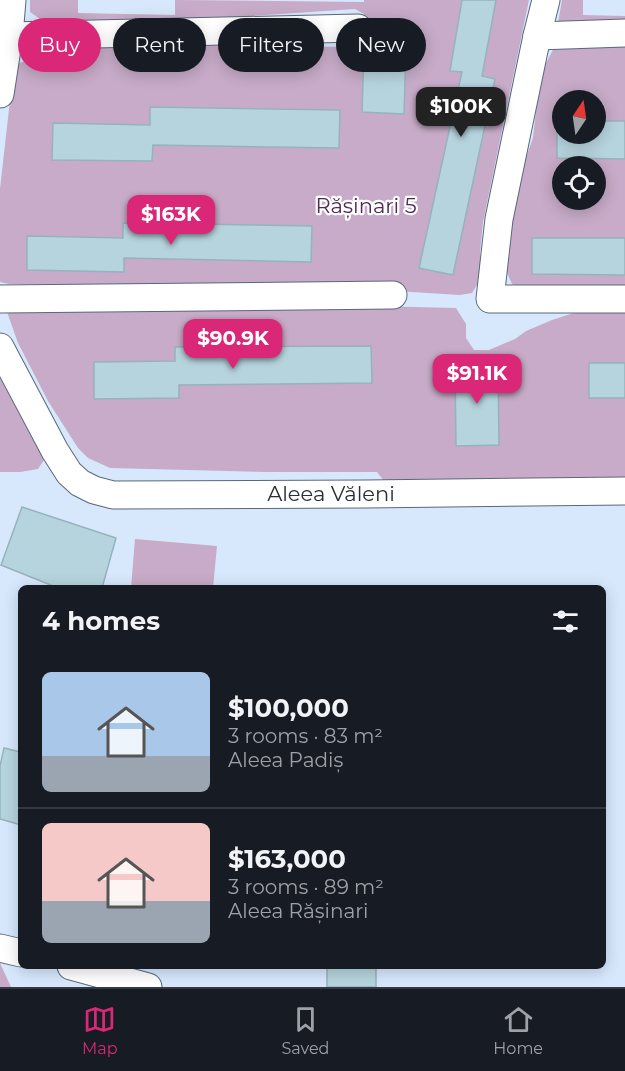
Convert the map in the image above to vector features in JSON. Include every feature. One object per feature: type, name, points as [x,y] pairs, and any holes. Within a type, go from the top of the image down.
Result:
[{"type":"street","points":[[0,94],[12,0]]},
{"type":"street","points":[[546,0],[499,219],[490,299],[625,299]]},
{"type":"street","points":[[9,36],[336,29]]},
{"type":"street","points":[[537,36],[625,33]]},
{"type":"street","points":[[0,300],[393,295]]},
{"type":"street","name":"Aleea Văleni","points":[[0,347],[69,473],[80,483],[113,495],[625,491]]},
{"type":"street","points":[[0,948],[18,952]]},
{"type":"street","points":[[82,969],[148,987]]},
{"type":"green space","name":"Rășinari 5","points":[[30,0],[78,0],[78,13],[175,15],[175,0],[364,2],[364,0],[529,0],[483,222],[480,280],[472,293],[460,295],[363,289],[9,284],[0,282],[0,189],[14,65],[18,64],[18,72],[101,72],[101,47],[113,47],[113,72],[206,72],[206,46],[218,46],[218,72],[324,72],[324,47],[336,47],[336,72],[363,72],[362,112],[404,114],[405,72],[426,72],[426,18],[364,18],[364,14],[355,9],[206,20],[206,18],[113,18],[113,22],[101,22],[101,18],[39,18],[30,12]],"holes":[[[150,107],[339,110],[339,148],[153,145],[152,161],[52,160],[53,123],[150,125]],[[123,223],[311,226],[310,262],[124,258],[123,272],[27,270],[28,236],[123,238]]]},
{"type":"green space","points":[[562,0],[583,0],[583,15],[625,16],[625,25],[558,23]]},
{"type":"green space","points":[[625,38],[625,121],[606,121],[606,90],[552,90],[552,144],[557,144],[557,156],[552,156],[552,210],[606,210],[606,159],[625,159],[625,238],[533,238],[532,274],[625,275],[625,293],[526,292],[512,284],[505,268],[515,188],[533,138],[545,65],[555,46]]},
{"type":"green space","points":[[35,298],[456,308],[466,324],[466,338],[474,350],[489,350],[552,320],[589,308],[625,308],[625,363],[589,363],[589,398],[625,398],[625,487],[384,481],[377,472],[110,468],[88,458],[78,448],[48,401],[18,343],[6,309]],"holes":[[[371,346],[372,383],[179,385],[179,398],[94,398],[94,362],[175,361],[175,347]],[[498,364],[499,445],[457,446],[455,365]]]},
{"type":"green space","points":[[0,356],[46,457],[38,469],[0,472]]},
{"type":"green space","points":[[135,539],[217,546],[213,585],[131,585]]},
{"type":"green space","points":[[0,963],[11,987],[0,987]]},
{"type":"building","points":[[462,0],[496,0],[482,76],[495,79],[453,275],[419,268],[462,72],[450,71]]},
{"type":"building","points":[[363,72],[405,72],[404,114],[362,112]]},
{"type":"building","points":[[150,107],[340,110],[339,148],[153,145],[152,161],[52,160],[53,123],[150,125]]},
{"type":"building","points":[[606,121],[625,121],[625,159],[606,159],[606,156],[557,156],[557,144],[606,144]]},
{"type":"building","points":[[123,223],[312,226],[311,262],[124,258],[124,272],[27,270],[27,236],[123,238]]},
{"type":"building","points":[[532,238],[625,238],[625,275],[532,274]]},
{"type":"building","points":[[371,346],[372,383],[179,385],[179,398],[94,399],[94,362],[175,361],[175,347]]},
{"type":"building","points":[[589,363],[625,363],[625,398],[589,398]]},
{"type":"building","points":[[498,364],[499,445],[456,446],[455,365]]},
{"type":"building","points":[[22,507],[116,538],[103,585],[51,585],[1,565]]},
{"type":"building","points":[[4,748],[18,751],[18,824],[0,819],[0,766]]},
{"type":"building","points":[[327,969],[376,969],[376,987],[327,987]]}]
